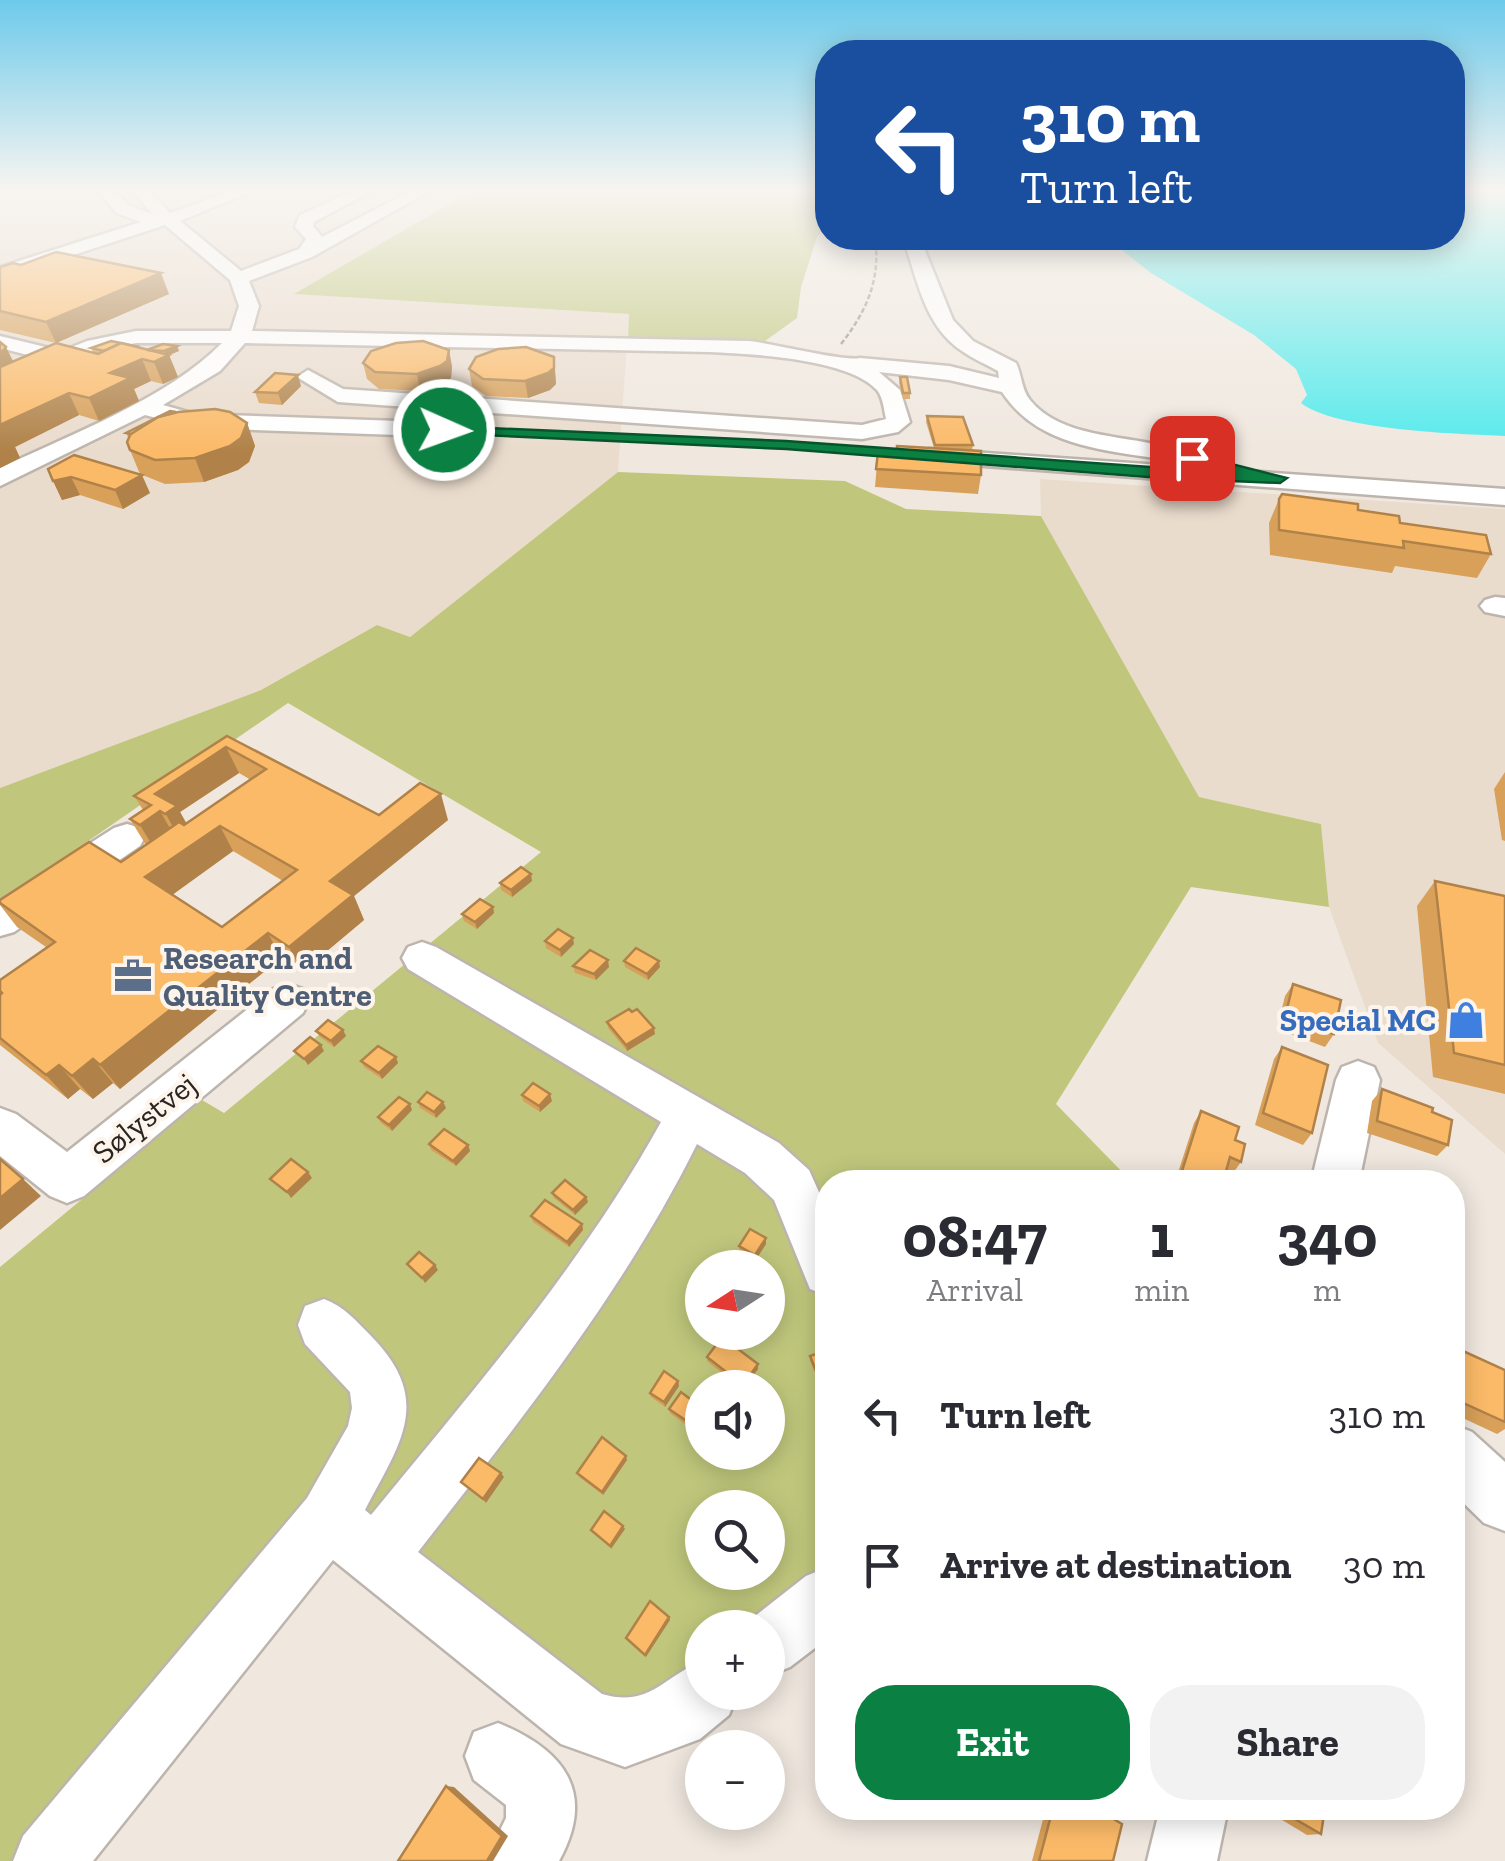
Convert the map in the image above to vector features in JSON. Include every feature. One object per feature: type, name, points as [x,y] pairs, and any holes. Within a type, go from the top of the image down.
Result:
[{"type":"street","points":[[0,478],[142,408],[212,366],[240,337],[249,306],[239,279]]},
{"type":"street","points":[[929,279],[936,309],[946,325],[966,345],[1008,368],[1016,402],[1036,418],[1068,432],[1280,478]]},
{"type":"street","points":[[0,387],[115,339],[240,337],[472,339],[758,349],[900,370],[949,373],[1011,387]]},
{"type":"street","points":[[0,342],[64,358]]},
{"type":"street","points":[[308,378],[338,395],[862,432],[898,422],[891,390],[879,381],[812,355]]},
{"type":"street","points":[[142,408],[194,422],[564,434],[894,453],[1161,474],[1280,478],[1505,497]]},
{"type":"street","points":[[0,921],[127,837]]},
{"type":"street","points":[[422,958],[762,1158],[792,1186],[815,1241]]},
{"type":"street","name":"Sølystvej","points":[[0,1128],[67,1181],[288,1001]]},
{"type":"street","points":[[1338,1170],[1358,1080]]},
{"type":"street","points":[[377,1556],[538,1354],[642,1204],[688,1116]]},
{"type":"street","points":[[48,1861],[328,1518],[374,1435],[380,1408],[376,1380],[324,1325]]},
{"type":"street","points":[[1465,1464],[1505,1502]]},
{"type":"street","points":[[328,1518],[584,1721],[625,1734],[676,1716],[685,1709]]},
{"type":"street","points":[[785,1631],[815,1608]]},
{"type":"street","points":[[498,1756],[541,1790],[540,1826],[520,1861]]},
{"type":"street","points":[[1182,1861],[1191,1820]]},
{"type":"path","points":[[812,355],[838,348],[870,300],[877,279]]},
{"type":"shaded area","points":[[0,279],[322,279],[296,294],[629,314],[618,472],[410,637],[377,625],[261,690],[0,788]]},
{"type":"shaded area","points":[[1040,479],[1505,509],[1505,1154],[1378,1043],[1329,907],[1321,824],[1199,797],[1041,516]]},
{"type":"green space","points":[[320,279],[804,279],[797,318],[765,341],[628,338],[629,314],[294,294]]},
{"type":"green space","points":[[618,472],[845,481],[906,509],[1041,516],[1199,797],[1321,824],[1329,907],[1191,887],[1056,1104],[1120,1170],[815,1170],[815,1575],[770,1610],[685,1610],[685,1676],[642,1709],[584,1702],[324,1476],[11,1861],[0,1861],[0,1267],[202,1100],[224,1113],[541,852],[288,703],[0,902],[0,788],[261,690],[377,625],[410,637]]},
{"type":"water","points":[[1161,279],[1505,279],[1505,436],[1398,429],[1318,412],[1301,403],[1307,395],[1296,369],[1254,335]]},
{"type":"building","points":[[0,279],[147,279],[46,322],[0,311]]},
{"type":"building","points":[[111,341],[121,343],[104,351],[91,348]]},
{"type":"building","points":[[423,341],[449,350],[447,361],[417,374],[375,372],[363,363],[371,351],[396,343]]},
{"type":"building","points":[[56,343],[98,354],[121,343],[169,355],[154,362],[142,359],[110,373],[130,378],[89,398],[69,393],[0,425],[0,367]]},
{"type":"building","points":[[163,344],[177,346],[164,351],[147,350]]},
{"type":"building","points":[[526,347],[554,357],[554,368],[525,381],[483,379],[469,369],[476,357],[498,349]]},
{"type":"building","points":[[275,373],[298,375],[278,393],[255,392]]},
{"type":"building","points":[[900,377],[907,377],[910,393],[903,393]]},
{"type":"building","points":[[215,409],[230,412],[247,423],[241,438],[230,446],[195,458],[155,460],[130,450],[127,442],[131,433],[158,417]]},
{"type":"building","points":[[927,416],[963,417],[973,445],[935,445]]},
{"type":"building","points":[[897,446],[981,451],[981,475],[876,469],[878,452],[897,453]]},
{"type":"building","points":[[74,455],[142,475],[115,490],[71,477],[53,481],[48,469]]},
{"type":"building","points":[[1282,494],[1358,504],[1358,510],[1399,516],[1400,523],[1486,535],[1491,554],[1403,541],[1404,548],[1279,530]]},
{"type":"building","points":[[227,736],[379,815],[420,783],[441,794],[330,881],[353,895],[289,947],[268,933],[100,1065],[93,1059],[72,1076],[59,1065],[46,1075],[0,1038],[0,980],[55,942],[0,900],[89,842],[121,862],[266,769],[226,747],[155,794],[177,806],[165,814],[160,811],[140,825],[130,819],[151,805],[134,796]],"holes":[[[220,826],[297,870],[222,927],[145,877]]]},
{"type":"building","points":[[521,867],[531,874],[511,890],[500,883]]},
{"type":"building","name":"Special MC","points":[[1435,881],[1505,896],[1505,1065],[1454,1053]]},
{"type":"building","points":[[480,899],[493,907],[475,922],[462,914]]},
{"type":"building","points":[[558,929],[573,938],[560,950],[545,941]]},
{"type":"building","points":[[636,948],[659,961],[647,974],[624,961]]},
{"type":"building","points":[[590,950],[608,960],[594,974],[573,966]]},
{"type":"building","points":[[1293,984],[1341,1000],[1334,1034],[1285,1017]]},
{"type":"building","points":[[629,1009],[637,1009],[654,1028],[626,1045],[607,1022]]},
{"type":"building","points":[[328,1020],[343,1030],[331,1041],[316,1031]]},
{"type":"building","points":[[310,1037],[321,1045],[304,1059],[294,1051]]},
{"type":"building","points":[[378,1046],[396,1057],[379,1073],[361,1061]]},
{"type":"building","points":[[1282,1047],[1328,1065],[1312,1133],[1263,1113]]},
{"type":"building","points":[[533,1083],[550,1094],[539,1106],[522,1095]]},
{"type":"building","points":[[1382,1089],[1433,1108],[1432,1112],[1452,1120],[1448,1145],[1377,1121]]},
{"type":"building","points":[[427,1092],[443,1102],[434,1112],[418,1102]]},
{"type":"building","points":[[399,1097],[410,1104],[389,1125],[378,1117]]},
{"type":"building","points":[[1201,1111],[1239,1127],[1235,1140],[1245,1144],[1241,1162],[1230,1157],[1226,1170],[1182,1170]]},
{"type":"building","points":[[444,1129],[468,1145],[453,1161],[429,1144]]},
{"type":"building","points":[[0,1159],[23,1179],[0,1198]]},
{"type":"building","points":[[291,1159],[308,1172],[287,1192],[270,1179]]},
{"type":"building","points":[[565,1180],[586,1197],[573,1210],[552,1193]]},
{"type":"building","points":[[545,1200],[582,1224],[567,1242],[531,1216]]},
{"type":"building","points":[[750,1229],[766,1238],[758,1250],[739,1246]]},
{"type":"building","points":[[419,1252],[435,1265],[422,1278],[407,1264]]},
{"type":"building","points":[[712,1350],[739,1350],[758,1364],[754,1370],[724,1370],[707,1357]]},
{"type":"building","points":[[1465,1352],[1505,1370],[1505,1422],[1465,1404]]},
{"type":"building","points":[[664,1371],[678,1381],[664,1402],[650,1393]]},
{"type":"building","points":[[681,1392],[685,1395],[685,1420],[669,1409]]},
{"type":"building","points":[[602,1437],[626,1456],[602,1492],[577,1473]]},
{"type":"building","points":[[479,1458],[501,1473],[483,1499],[461,1482]]},
{"type":"building","points":[[604,1511],[623,1526],[610,1546],[591,1530]]},
{"type":"building","points":[[650,1601],[669,1617],[645,1655],[626,1638]]},
{"type":"building","points":[[446,1786],[502,1836],[487,1861],[398,1861]]},
{"type":"building","points":[[1050,1820],[1115,1820],[1122,1824],[1113,1861],[1039,1861]]},
{"type":"building","points":[[1297,1820],[1323,1820],[1321,1834]]},
{"type":"place","name":"Research and Quality Centre","points":[[133,976]]},
{"type":"place","name":"Special MC","points":[[1466,1020]]},
{"type":"route","points":[[444,430],[786,445],[1161,474],[1280,478],[1192,458]]}]
